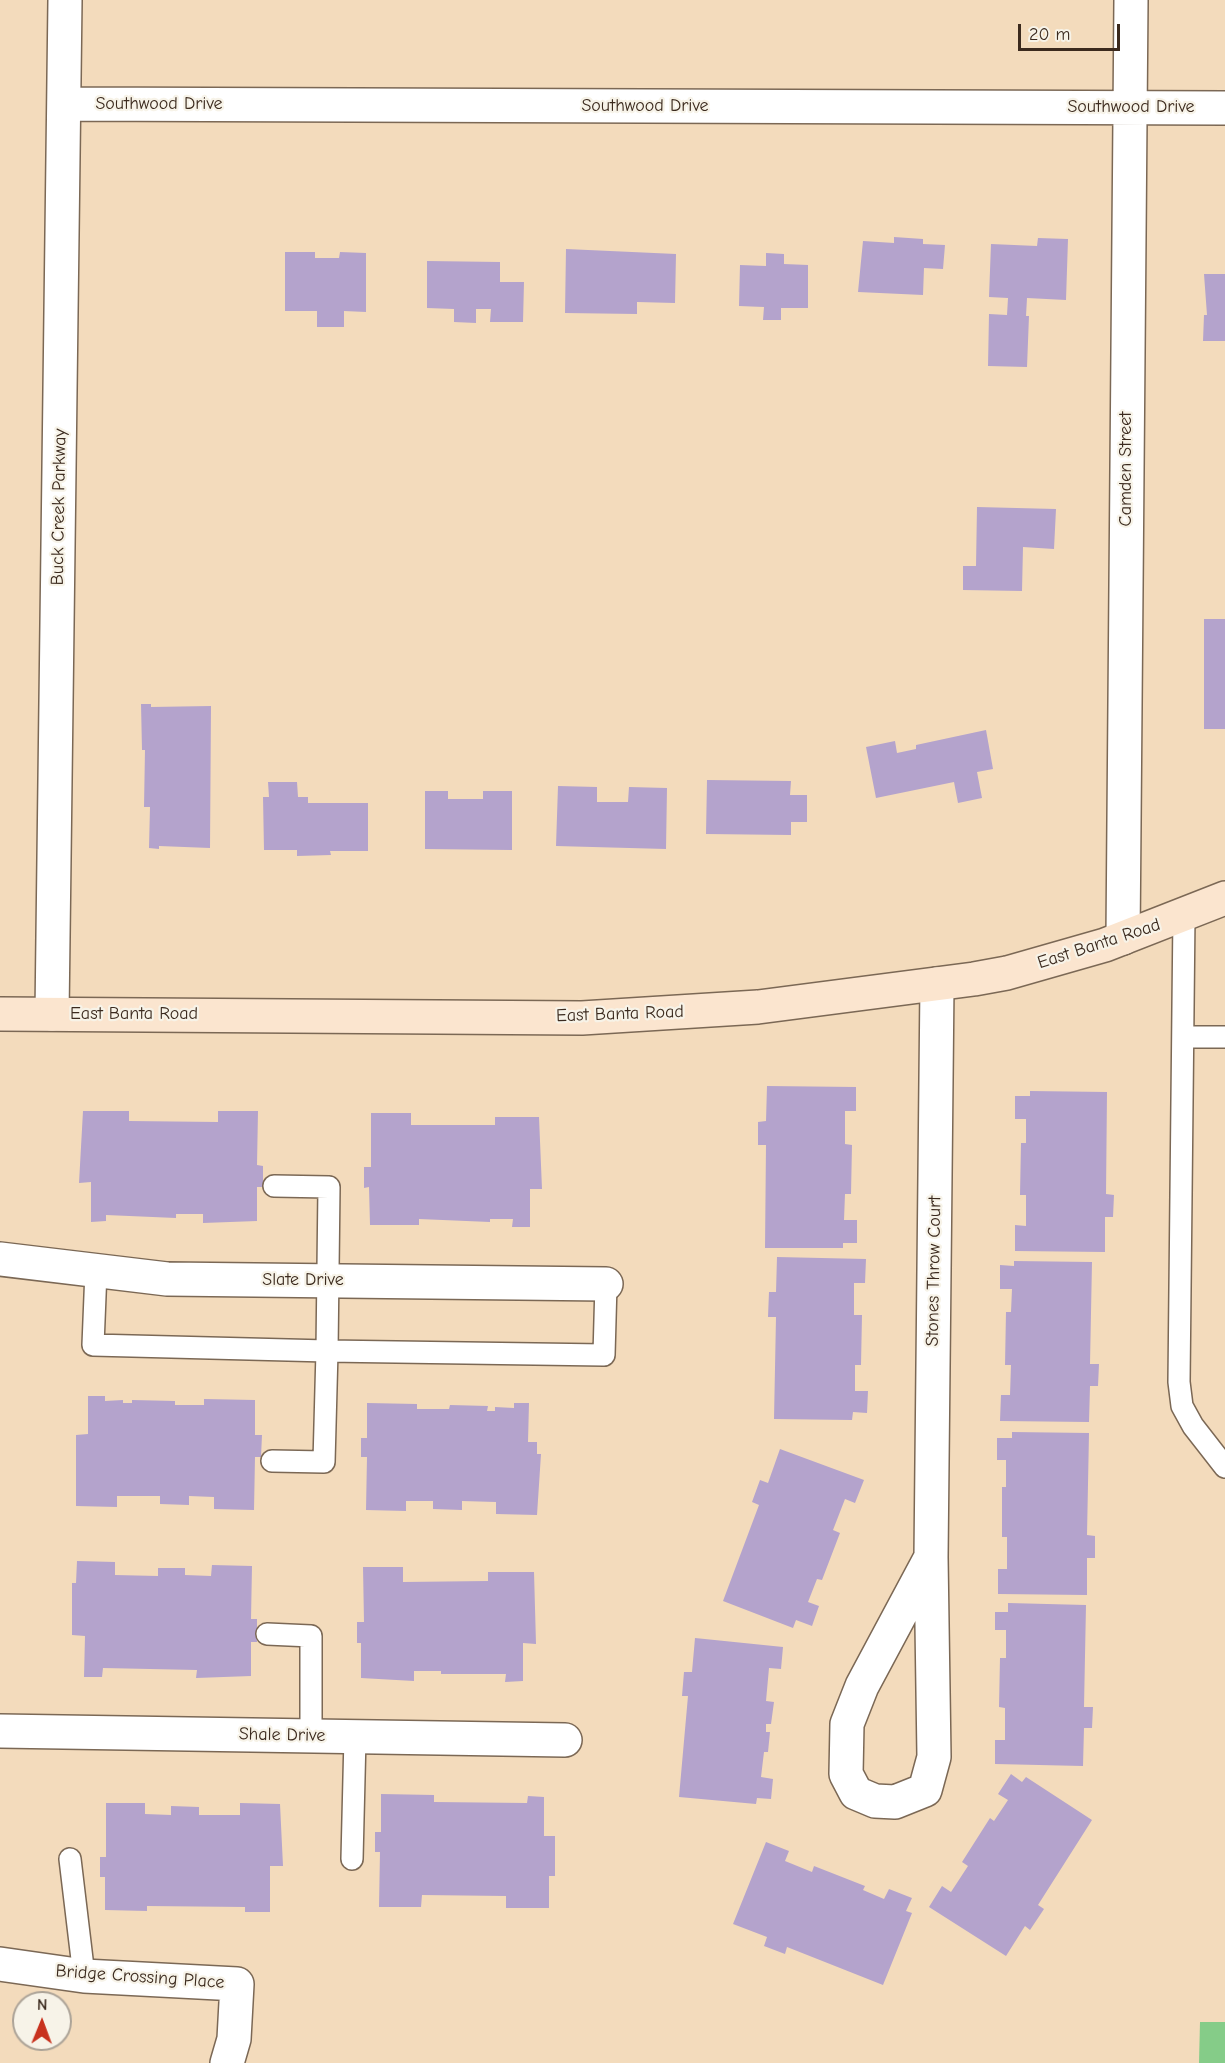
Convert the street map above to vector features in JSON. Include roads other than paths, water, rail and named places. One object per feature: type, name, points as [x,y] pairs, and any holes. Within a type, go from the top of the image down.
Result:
[{"type":"street","name":"Buck Creek Parkway","points":[[52,1014],[65,0]]},
{"type":"street","name":"Camden Street","points":[[1123,938],[1131,0]]},
{"type":"street","name":"Southwood Drive","points":[[64,104],[1225,108]]},
{"type":"street","name":"East Banta Road","points":[[0,1014],[630,1017],[758,1007],[1008,973],[1123,938],[1225,898]]},
{"type":"street","name":"Stones Throw Court","points":[[931,1557],[862,1686],[847,1724],[846,1774],[856,1792],[875,1801],[895,1802],[925,1790],[934,1758],[931,1557],[937,984]]},
{"type":"street","name":"Slate Drive","points":[[0,1259],[167,1279],[327,1279],[606,1284]]},
{"type":"street","name":"Shale Drive","points":[[0,1731],[565,1740]]},
{"type":"street","name":"Bridge Crossing Place","points":[[0,1964],[84,1976],[237,1984],[234,2039],[227,2063]]},
{"type":"lane","points":[[1184,914],[1179,1382],[1182,1406],[1192,1426],[1225,1467]]},
{"type":"lane","points":[[1183,1036],[1225,1037]]},
{"type":"lane","points":[[272,1461],[324,1462],[327,1351],[328,1187],[274,1186]]},
{"type":"lane","points":[[96,1271],[93,1345],[327,1351],[604,1355],[606,1284]]},
{"type":"lane","points":[[267,1634],[311,1636],[311,1736]]},
{"type":"lane","points":[[352,1859],[355,1737]]},
{"type":"lane","points":[[70,1859],[84,1976]]}]
